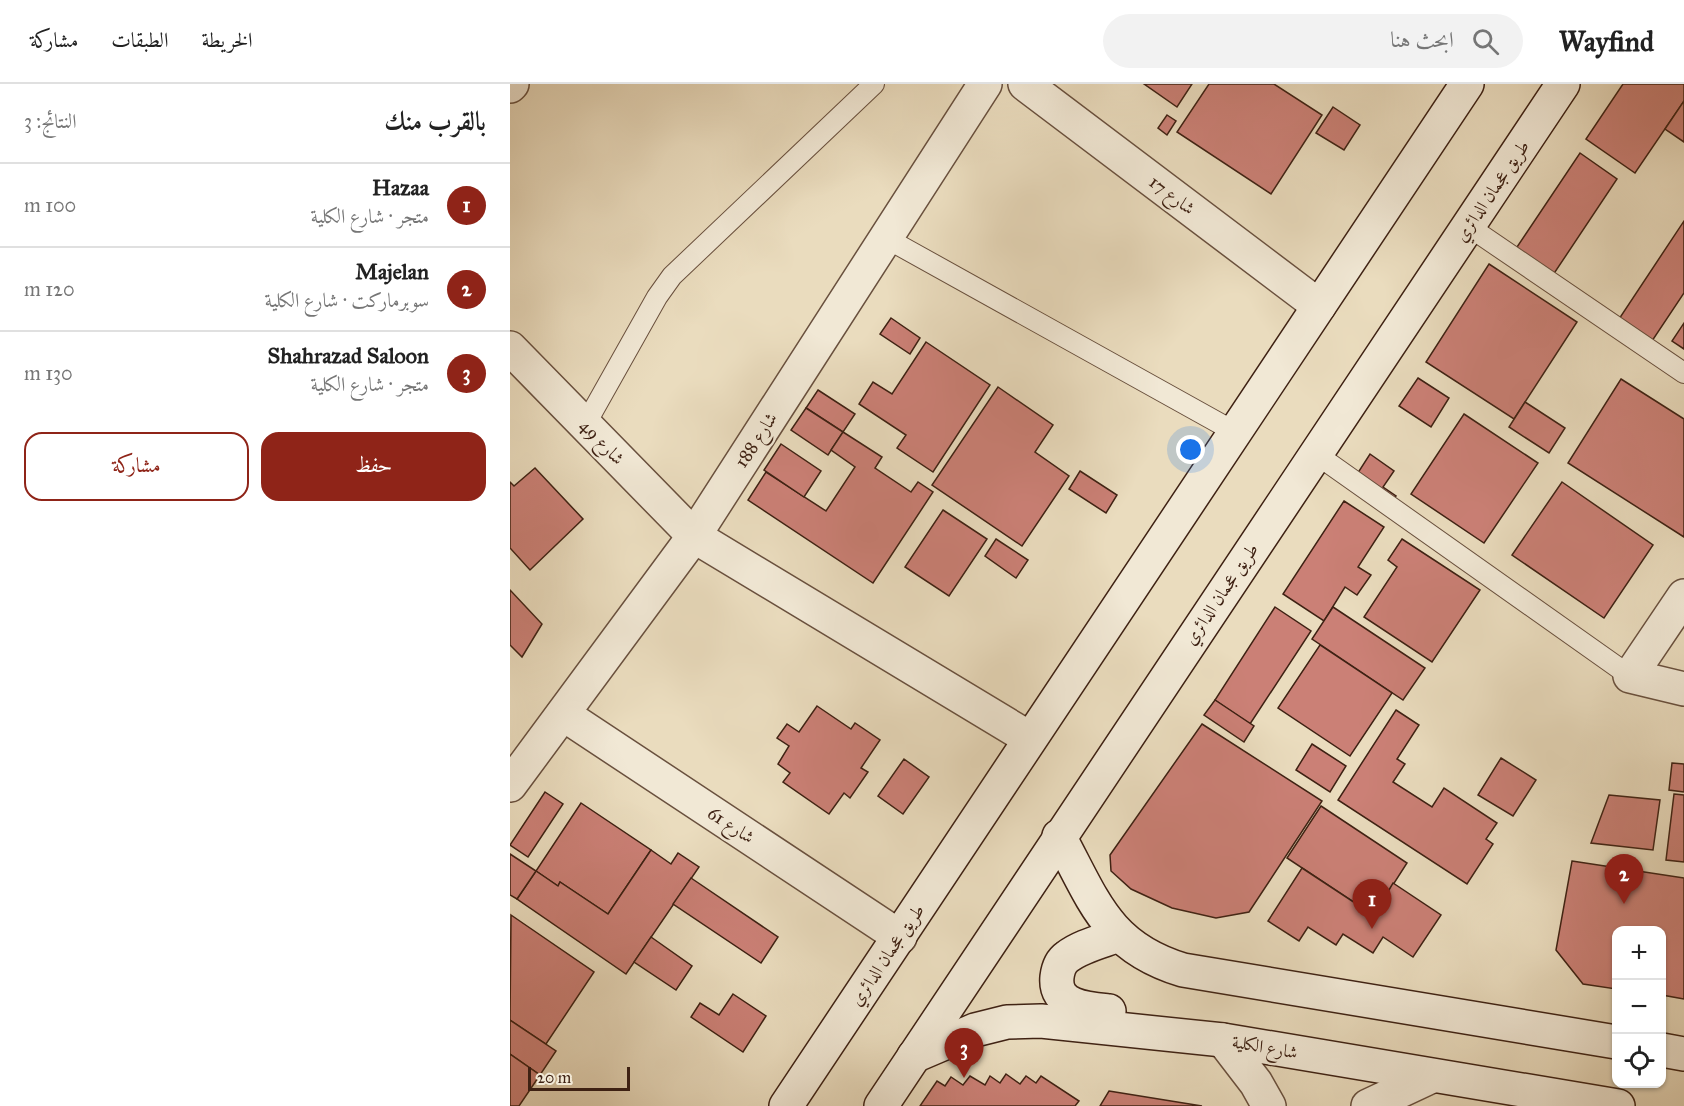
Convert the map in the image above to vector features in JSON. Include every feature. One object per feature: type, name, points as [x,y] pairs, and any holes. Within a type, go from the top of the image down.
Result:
[{"type":"main road","name":"شارع 188","points":[[510,785],[694,536],[985,84]]},
{"type":"main road","name":"شارع 17","points":[[1025,84],[1319,306]]},
{"type":"main road","name":"طريق عجمان الدائري","points":[[786,1106],[900,937],[1029,738],[1467,84]]},
{"type":"main road","name":"طريق عجمان الدائري","points":[[881,1106],[1059,836],[1563,84]]},
{"type":"main road","name":"شارع 49","points":[[510,348],[694,536],[1029,738]]},
{"type":"main road","points":[[1684,596],[1630,676],[1684,689]]},
{"type":"main road","name":"شارع 61","points":[[563,714],[900,937]]},
{"type":"main road","points":[[1059,836],[1097,906],[1119,935],[1133,948],[1157,962],[1184,970],[1612,1041]]},
{"type":"main road","points":[[1119,935],[1065,957],[1058,968],[1057,981],[1060,994],[1069,1003],[1081,1008],[1131,1016],[1149,1031]]},
{"type":"main road","name":"شارع الكلية","points":[[914,1056],[975,1030],[1007,1022],[1041,1021],[1223,1040],[1618,1106]]},
{"type":"main road","points":[[1223,1040],[1256,1083],[1269,1106]]},
{"type":"main road","points":[[1666,1051],[1684,1054]]},
{"type":"main road","points":[[1368,1106],[1432,1076]]},
{"type":"lane","points":[[585,425],[657,297],[672,276],[874,84]]},
{"type":"lane","points":[[1468,226],[1684,373]]},
{"type":"lane","points":[[886,238],[1234,432]]},
{"type":"lane","points":[[1316,454],[1630,676]]},
{"type":"building","points":[[1144,84],[1192,84],[1177,107]]},
{"type":"building","points":[[1209,84],[1274,84],[1322,115],[1271,194],[1177,132]]},
{"type":"building","points":[[1623,84],[1684,84],[1684,101],[1635,173],[1586,139]]},
{"type":"building","points":[[1684,101],[1684,142],[1665,129]]},
{"type":"building","points":[[1333,107],[1360,125],[1344,150],[1316,133]]},
{"type":"building","points":[[1167,115],[1176,121],[1167,135],[1158,128]]},
{"type":"building","points":[[1580,153],[1617,179],[1553,275],[1515,250]]},
{"type":"building","points":[[1684,221],[1684,293],[1652,341],[1619,319]]},
{"type":"building","points":[[1489,264],[1577,322],[1514,419],[1426,362]]},
{"type":"building","points":[[891,318],[920,338],[910,354],[880,334]]},
{"type":"building","points":[[1684,323],[1684,349],[1672,341]]},
{"type":"building","points":[[926,342],[990,385],[933,472],[897,448],[906,435],[859,404],[873,382],[892,394]]},
{"type":"building","points":[[1418,378],[1449,398],[1431,427],[1399,406]]},
{"type":"building","points":[[1621,379],[1684,419],[1684,537],[1568,463]]},
{"type":"building","points":[[998,387],[1053,425],[1035,452],[1069,476],[1022,546],[932,485]]},
{"type":"building","points":[[818,390],[855,414],[843,432],[806,408]]},
{"type":"building","points":[[1525,402],[1565,428],[1549,453],[1509,427]]},
{"type":"building","points":[[806,408],[843,432],[828,455],[791,430]]},
{"type":"building","points":[[1464,414],[1538,463],[1484,543],[1411,494]]},
{"type":"building","points":[[843,432],[882,457],[875,468],[911,492],[918,482],[933,492],[873,583],[748,500],[766,472],[826,511],[855,467],[831,450]]},
{"type":"building","points":[[781,444],[821,471],[804,497],[764,470]]},
{"type":"building","points":[[1370,454],[1394,471],[1383,487],[1396,496],[1389,506],[1352,482]]},
{"type":"building","points":[[535,468],[583,519],[530,570],[510,548],[510,482],[514,486]]},
{"type":"building","points":[[1080,471],[1117,495],[1106,513],[1069,489]]},
{"type":"building","points":[[1562,482],[1653,545],[1604,618],[1512,555]]},
{"type":"building","points":[[1344,501],[1384,527],[1358,567],[1371,575],[1357,595],[1345,587],[1324,621],[1283,594]]},
{"type":"building","points":[[943,510],[987,539],[949,596],[905,567]]},
{"type":"building","points":[[996,539],[1028,560],[1016,578],[985,556]]},
{"type":"building","points":[[1402,539],[1480,590],[1432,662],[1364,617],[1397,567],[1388,560]]},
{"type":"building","points":[[510,590],[542,624],[522,657],[510,645]]},
{"type":"building","points":[[1275,607],[1311,631],[1250,724],[1215,700]]},
{"type":"building","points":[[1333,607],[1425,668],[1403,700],[1312,639]]},
{"type":"building","points":[[1320,645],[1392,693],[1350,756],[1278,708]]},
{"type":"building","points":[[1215,700],[1254,726],[1244,742],[1204,715]]},
{"type":"building","points":[[817,706],[851,729],[855,723],[880,740],[861,768],[868,772],[850,798],[844,793],[829,814],[783,782],[790,773],[778,764],[789,746],[777,738],[787,724],[799,732]]},
{"type":"building","points":[[1396,710],[1419,725],[1397,759],[1405,764],[1393,782],[1432,807],[1444,788],[1497,823],[1486,839],[1493,844],[1467,884],[1338,800]]},
{"type":"building","points":[[1202,724],[1322,801],[1249,912],[1216,918],[1172,908],[1131,889],[1111,871],[1110,855]]},
{"type":"building","points":[[1312,744],[1346,766],[1330,792],[1296,770]]},
{"type":"building","points":[[1501,758],[1536,780],[1513,816],[1478,795]]},
{"type":"building","points":[[904,759],[929,777],[903,814],[878,796]]},
{"type":"building","points":[[1672,763],[1684,764],[1684,792],[1669,790]]},
{"type":"building","points":[[545,792],[563,804],[528,857],[510,845]]},
{"type":"building","points":[[1674,794],[1684,795],[1684,862],[1666,860]]},
{"type":"building","points":[[1609,795],[1660,800],[1653,850],[1591,843]]},
{"type":"building","points":[[581,803],[651,850],[608,914],[560,882],[558,886],[536,871]]},
{"type":"building","points":[[1321,806],[1407,863],[1382,902],[1367,892],[1358,905],[1287,858]]},
{"type":"building","points":[[651,850],[671,864],[678,853],[699,867],[626,974],[517,899],[536,871],[558,886],[560,882],[608,914]]},
{"type":"building","points":[[510,854],[536,871],[517,899],[510,895]]},
{"type":"building","points":[[1572,861],[1684,878],[1684,999],[1666,996],[1666,926],[1612,926],[1612,988],[1583,984],[1556,950]]},
{"type":"building","points":[[1302,868],[1358,905],[1367,892],[1382,902],[1393,883],[1441,915],[1413,957],[1383,937],[1373,953],[1343,934],[1336,945],[1308,927],[1299,941],[1268,921]]},
{"type":"building","points":[[691,878],[778,937],[761,963],[673,904]]},
{"type":"building","points":[[511,915],[594,972],[546,1044],[510,1020]]},
{"type":"building","points":[[651,937],[692,966],[676,990],[634,962]]},
{"type":"building","points":[[733,994],[766,1016],[743,1052],[691,1017],[700,1003],[719,1015]]},
{"type":"building","points":[[510,1020],[556,1051],[540,1075],[510,1054]]},
{"type":"building","points":[[510,1054],[540,1075],[519,1106],[510,1106]]},
{"type":"building","points":[[1006,1074],[1020,1084],[1026,1076],[1036,1083],[1041,1076],[1079,1101],[1075,1106],[920,1106],[937,1081],[945,1086],[951,1077],[963,1085],[970,1076],[985,1085],[990,1076],[1000,1083]]},
{"type":"building","points":[[1109,1091],[1202,1106],[1100,1106]]},
{"type":"place","name":"Majelan","points":[[1624,904]]},
{"type":"place","name":"Hazaa","points":[[1372,929]]},
{"type":"place","name":"Shahrazad Saloon","points":[[964,1078]]}]
